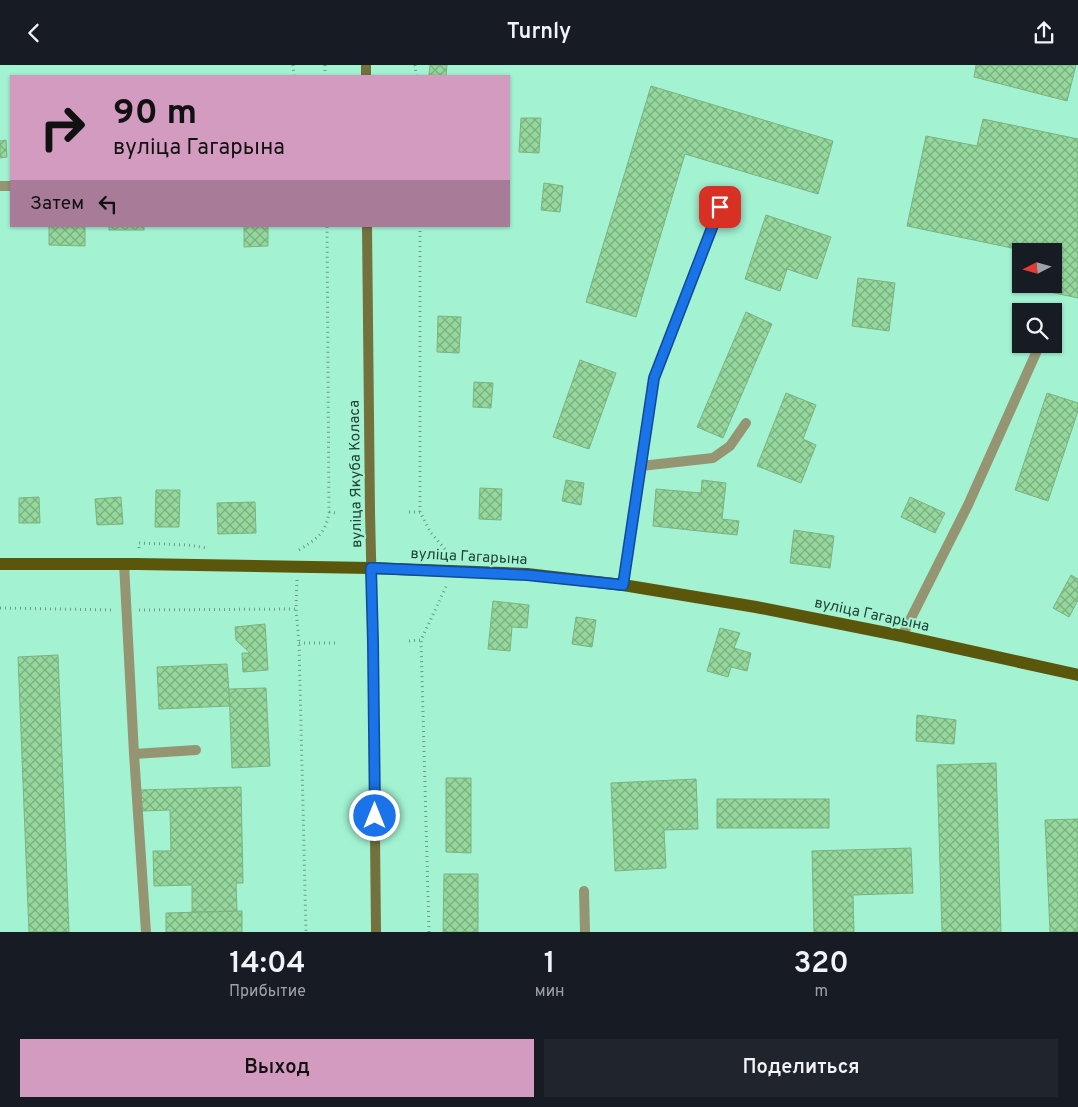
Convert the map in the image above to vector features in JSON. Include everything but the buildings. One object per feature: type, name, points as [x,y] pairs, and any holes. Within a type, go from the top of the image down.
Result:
[{"type":"main road","name":"вуліца Якуба Коласа","points":[[367,227],[376,932]]},
{"type":"main road","name":"вуліца Гагарына","points":[[0,564],[124,563],[371,568],[527,575],[623,585],[747,605],[902,636],[1078,675]]},
{"type":"street","points":[[623,585],[654,378],[720,207]]},
{"type":"street","points":[[902,636],[968,505],[1036,353]]},
{"type":"street","points":[[641,466],[713,458],[730,446],[746,423]]},
{"type":"street","points":[[124,563],[146,932]]},
{"type":"street","points":[[134,754],[196,750]]},
{"type":"street","points":[[584,891],[585,932]]},
{"type":"path","points":[[329,512],[336,513]]},
{"type":"path","points":[[409,512],[420,512]]},
{"type":"path","points":[[0,608],[126,610],[296,609]]},
{"type":"path","points":[[409,641],[421,641]]},
{"type":"path","points":[[299,643],[336,643]]},
{"type":"route","points":[[375,816],[371,568],[527,575],[623,585],[654,378],[720,207]]}]
